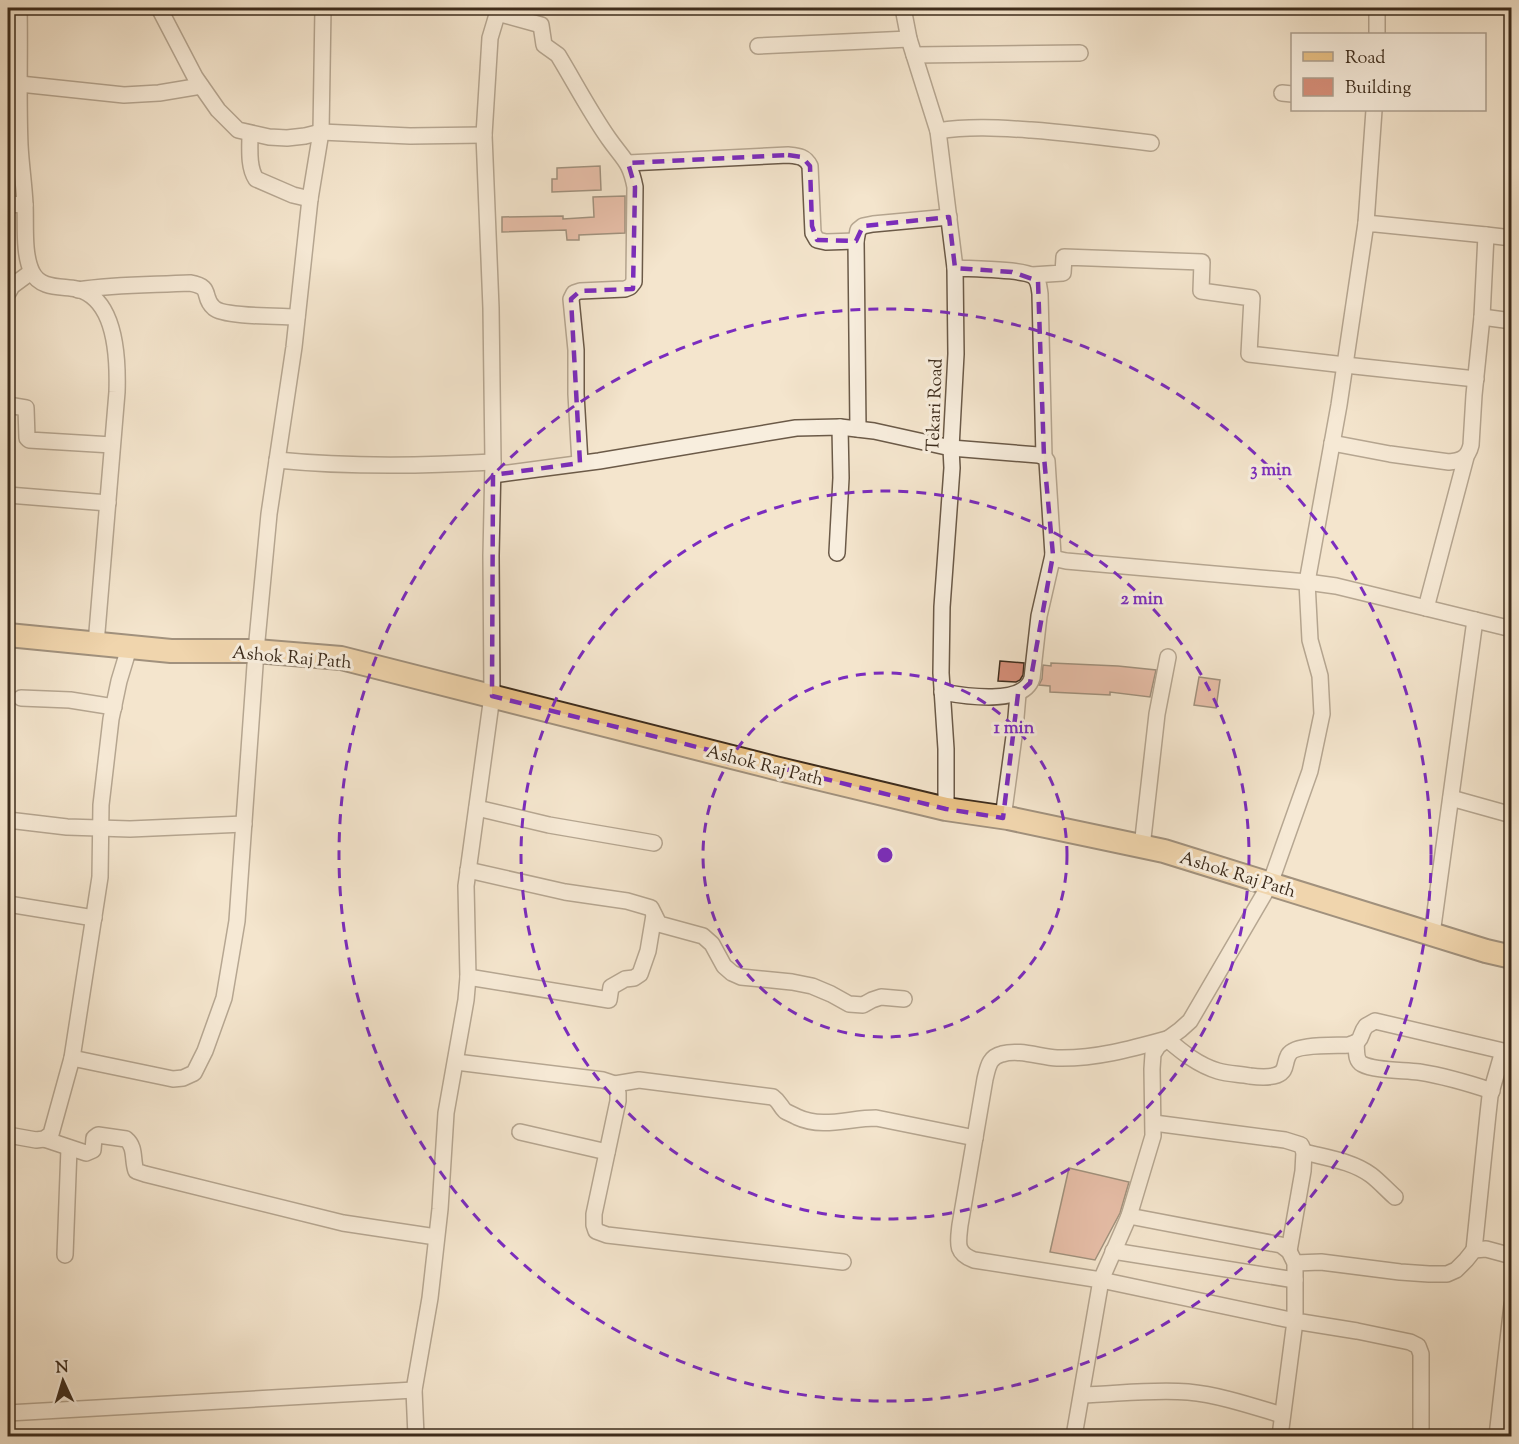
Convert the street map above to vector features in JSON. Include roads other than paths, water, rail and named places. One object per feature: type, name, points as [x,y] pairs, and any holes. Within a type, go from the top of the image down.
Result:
[{"type":"main road","name":"Ashok Raj Path","points":[[8,635],[171,651],[256,651],[340,658],[946,810],[1003,818],[1164,851],[1512,957]]},
{"type":"street","points":[[19,8],[20,145],[26,245],[31,272],[45,285],[78,290],[91,296],[100,305],[109,323],[117,354],[118,369],[96,644]]},
{"type":"street","points":[[159,8],[201,86],[218,110],[238,130],[250,134],[287,138],[321,132],[410,136],[484,135]]},
{"type":"street","points":[[72,1058],[172,1079],[183,1078],[194,1073],[213,1033],[224,998],[237,921],[256,651],[269,514],[294,347],[310,199],[321,132],[323,8]]},
{"type":"street","name":"Tekari Road","points":[[903,8],[909,39],[938,131],[955,268],[956,354],[952,468],[942,607],[940,673],[946,749],[946,810]]},
{"type":"street","points":[[1377,8],[1377,33]]},
{"type":"street","points":[[416,1437],[414,1390],[428,1318],[440,1209],[446,1113],[464,1016],[468,977],[466,886],[492,696],[491,308],[484,135],[490,38],[498,10],[542,25],[544,45],[558,55],[610,140],[628,163],[635,187],[634,282],[625,290],[580,291],[573,293],[571,299],[576,350],[580,463]]},
{"type":"street","points":[[758,46],[909,39]]},
{"type":"street","points":[[914,55],[1080,53]]},
{"type":"street","points":[[20,84],[124,95],[159,93],[201,86]]},
{"type":"street","points":[[1074,1437],[1101,1280],[1129,1216],[1154,1136],[1153,1054],[1158,1046],[1190,1021],[1270,884],[1310,771],[1322,714],[1320,676],[1310,640],[1307,582],[1339,405],[1366,224],[1374,111]]},
{"type":"street","points":[[938,131],[960,127],[993,127],[1151,143]]},
{"type":"street","points":[[250,134],[251,165],[256,178],[293,195],[310,199]]},
{"type":"street","points":[[628,163],[788,155],[802,157],[810,166],[813,233],[817,240],[856,241]]},
{"type":"street","points":[[8,204],[25,205]]},
{"type":"street","points":[[858,429],[856,241],[858,230],[863,226],[949,217]]},
{"type":"street","points":[[1366,224],[1512,238]]},
{"type":"street","points":[[1426,608],[1466,457],[1472,445],[1486,235]]},
{"type":"street","points":[[955,268],[1032,275],[1063,273],[1064,257],[1202,262],[1201,291],[1252,298],[1249,354],[1476,379]]},
{"type":"street","points":[[8,292],[12,286],[31,272]]},
{"type":"street","points":[[942,692],[972,697],[1018,694],[1030,683],[1039,616],[1053,555],[1048,469],[1044,457],[1040,294],[1038,281],[1032,275]]},
{"type":"street","points":[[78,290],[134,284],[190,284],[204,287],[214,309],[234,314],[297,317]]},
{"type":"street","points":[[1482,317],[1512,321]]},
{"type":"street","points":[[8,405],[26,408],[27,438],[29,440],[112,445]]},
{"type":"street","points":[[277,460],[350,464],[454,464],[493,468],[580,463],[796,428],[840,427],[874,431],[951,448],[1044,457]]},
{"type":"street","points":[[837,553],[841,478],[840,427]]},
{"type":"street","points":[[1332,443],[1449,462],[1459,461],[1466,457]]},
{"type":"street","points":[[8,495],[108,503]]},
{"type":"street","points":[[1053,555],[1057,559],[1066,561],[1336,586],[1512,629]]},
{"type":"street","points":[[1432,934],[1475,620]]},
{"type":"street","points":[[44,1139],[51,1134],[72,1058],[100,877],[100,828],[104,776],[119,681],[129,648]]},
{"type":"street","points":[[1142,847],[1157,714],[1168,657]]},
{"type":"street","points":[[1003,818],[1018,694]]},
{"type":"street","points":[[21,698],[69,700],[114,707]]},
{"type":"street","points":[[1451,798],[1512,815]]},
{"type":"street","points":[[477,808],[549,825],[654,843]]},
{"type":"street","points":[[8,820],[67,827],[130,829],[244,824]]},
{"type":"street","points":[[468,870],[564,892],[641,904],[651,908],[659,924],[703,936],[712,944],[724,966],[741,977],[812,986],[849,1004],[863,1005],[881,997],[904,999]]},
{"type":"street","points":[[8,904],[93,918]]},
{"type":"street","points":[[468,977],[609,1000],[612,987],[640,974],[648,951],[654,915]]},
{"type":"street","points":[[1129,1216],[1281,1245],[1292,1257],[1400,1272],[1447,1274],[1456,1270],[1474,1250],[1488,1114],[1492,1091],[1507,1052],[1375,1021],[1367,1025],[1362,1038],[1356,1043],[1302,1047],[1292,1051],[1283,1072],[1268,1077],[1217,1071],[1194,1060],[1167,1039]]},
{"type":"street","points":[[1167,1039],[1132,1049],[1089,1056],[1058,1058],[1014,1053],[992,1058],[988,1066],[960,1226],[958,1242],[960,1252],[965,1257],[974,1260],[1101,1280],[1295,1321],[1410,1342],[1418,1346],[1421,1354],[1421,1437]]},
{"type":"street","points":[[1356,1043],[1357,1058],[1360,1063],[1370,1067],[1419,1072],[1461,1081],[1492,1091]]},
{"type":"street","points":[[456,1062],[603,1080],[615,1084],[639,1080],[773,1097],[779,1101],[784,1110],[802,1119],[818,1123],[876,1118],[975,1138]]},
{"type":"street","points":[[615,1084],[618,1101],[594,1214],[597,1231],[607,1235],[843,1262]]},
{"type":"street","points":[[1154,1123],[1285,1140],[1301,1145],[1304,1152],[1304,1171],[1292,1257],[1295,1280],[1295,1321],[1280,1437]]},
{"type":"street","points":[[520,1132],[607,1152]]},
{"type":"street","points":[[8,1135],[28,1140],[44,1139],[69,1148],[90,1152],[93,1150],[94,1138],[98,1135],[126,1140],[132,1147],[136,1171],[145,1174],[343,1223],[436,1237]]},
{"type":"street","points":[[65,1255],[69,1148]]},
{"type":"street","points":[[1304,1152],[1338,1160],[1361,1169],[1395,1197]]},
{"type":"street","points":[[1474,1250],[1486,1249],[1512,1256]]},
{"type":"street","points":[[1113,1251],[1295,1280]]},
{"type":"street","points":[[1497,1437],[1512,1305]]},
{"type":"street","points":[[8,1413],[414,1390]]},
{"type":"street","points":[[1082,1395],[1190,1392],[1225,1398],[1282,1415]]}]
